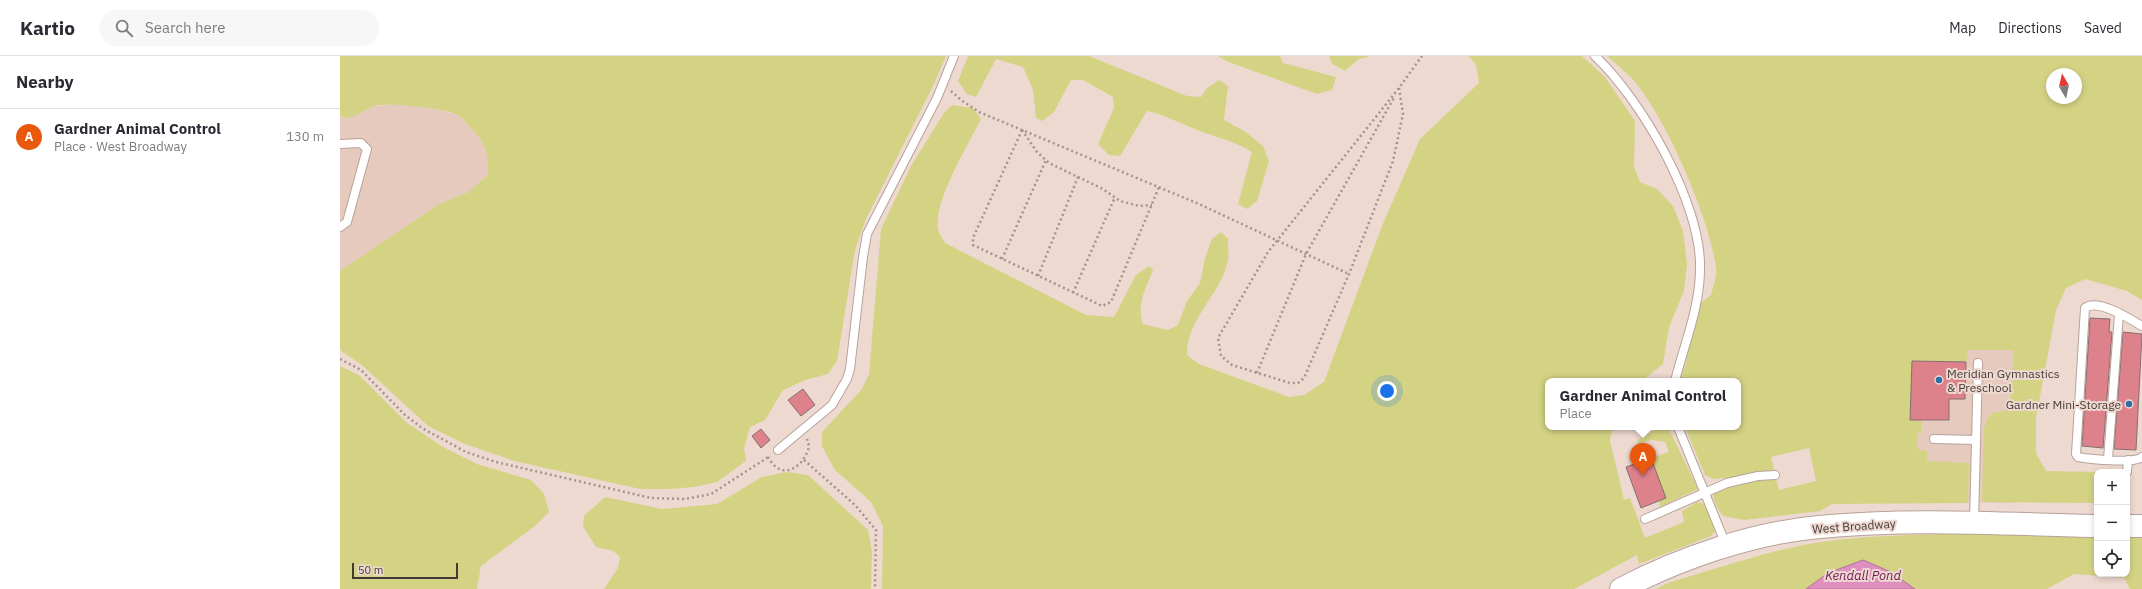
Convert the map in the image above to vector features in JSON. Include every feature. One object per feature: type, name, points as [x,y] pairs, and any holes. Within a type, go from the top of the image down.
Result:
[{"type":"main road","name":"West Broadway","points":[[1621,589],[1645,576],[1726,546],[1772,535],[1818,527],[1906,522],[2094,526]]},
{"type":"main road","points":[[2130,526],[2142,526]]},
{"type":"lane","points":[[778,450],[832,405],[847,379],[850,369],[867,234],[942,86],[954,56]]},
{"type":"lane","points":[[1595,56],[1617,79],[1650,125],[1677,180],[1690,211],[1699,251],[1700,276],[1698,291],[1676,378]]},
{"type":"lane","points":[[340,144],[360,143],[367,149],[347,222],[340,227]]},
{"type":"lane","points":[[2142,326],[2104,307],[2087,306],[2084,312],[2076,454],[2078,457],[2128,460],[2136,460],[2142,457]]},
{"type":"lane","points":[[2108,459],[2119,314]]},
{"type":"lane","points":[[1974,523],[1978,363]]},
{"type":"lane","points":[[1679,430],[1726,546]]},
{"type":"lane","points":[[1934,439],[1976,440]]},
{"type":"lane","points":[[2127,469],[2128,460]]},
{"type":"lane","points":[[1645,520],[1738,480],[1775,475]]},
{"type":"path","points":[[1399,88],[1403,114],[1393,161],[1349,274],[1300,382],[1290,383],[1232,365],[1224,359],[1218,349],[1218,338],[1276,240],[1399,88],[1422,56]]},
{"type":"path","points":[[942,86],[979,112],[1159,187],[1349,274]]},
{"type":"path","points":[[1257,373],[1306,254],[1399,88]]},
{"type":"path","points":[[1022,130],[1037,152],[1046,160],[1129,204],[1139,206],[1152,205]]},
{"type":"path","points":[[1022,130],[973,238],[973,245],[1102,306],[1110,302],[1159,187]]},
{"type":"path","points":[[1002,259],[1046,160]]},
{"type":"path","points":[[1038,276],[1078,177]]},
{"type":"path","points":[[1073,293],[1114,197]]},
{"type":"path","points":[[340,359],[360,370],[405,415],[422,428],[466,452],[496,462],[651,498],[685,499],[712,494],[778,450]]},
{"type":"path","points":[[768,457],[775,466],[783,470],[797,466],[804,460],[809,446],[801,431]]},
{"type":"path","points":[[804,460],[855,505],[876,530],[875,589]]},
{"type":"shaded area","points":[[340,56],[946,56],[934,84],[866,219],[855,250],[837,361],[828,374],[805,380],[783,390],[765,420],[750,427],[744,448],[746,461],[717,482],[694,487],[640,489],[514,461],[465,444],[428,426],[363,366],[340,350],[340,271],[439,204],[468,192],[488,175],[488,160],[485,148],[479,137],[461,117],[451,112],[416,106],[382,105],[374,106],[353,117],[349,118],[340,116]]},
{"type":"shaded area","points":[[968,56],[1089,56],[1187,96],[1201,97],[1207,88],[1219,80],[1228,86],[1224,120],[1246,132],[1263,146],[1269,161],[1257,201],[1247,209],[1238,204],[1252,152],[1245,148],[1147,111],[1120,156],[1109,155],[1098,144],[1114,108],[1113,97],[1083,80],[1071,80],[1054,112],[1042,121],[1036,118],[1033,90],[1023,67],[996,59],[976,97],[967,94],[958,81]]},
{"type":"shaded area","points":[[1218,56],[1280,56],[1283,63],[1336,77],[1332,90],[1317,94],[1226,61]]},
{"type":"shaded area","points":[[1329,56],[1371,56],[1359,59],[1345,71],[1332,64]]},
{"type":"shaded area","points":[[1469,56],[1582,56],[1605,77],[1635,121],[1634,167],[1640,182],[1657,189],[1673,206],[1683,231],[1687,264],[1684,291],[1669,327],[1663,364],[1646,378],[1545,378],[1545,430],[1612,430],[1610,440],[1624,500],[1630,498],[1645,538],[1684,522],[1682,511],[1697,502],[1702,503],[1708,509],[1715,531],[1711,536],[1639,564],[1637,555],[1574,589],[882,589],[883,526],[871,502],[835,470],[822,446],[822,432],[862,389],[869,374],[881,229],[911,166],[944,113],[952,105],[973,108],[981,119],[953,173],[941,203],[938,217],[938,229],[945,243],[1086,315],[1114,317],[1136,275],[1149,266],[1153,270],[1141,303],[1141,317],[1143,324],[1168,330],[1178,325],[1187,301],[1200,283],[1205,258],[1212,239],[1221,232],[1228,239],[1228,260],[1218,285],[1192,330],[1188,342],[1187,355],[1199,364],[1289,397],[1304,395],[1324,382],[1382,226],[1420,139],[1479,83],[1476,65]]},
{"type":"shaded area","points":[[1607,56],[2142,56],[2142,300],[2127,291],[2085,279],[2066,288],[2056,310],[2036,418],[2036,453],[2046,471],[2094,472],[2094,503],[1984,502],[1982,500],[1984,428],[1987,419],[1992,413],[2004,411],[2010,402],[2014,350],[1968,350],[1966,362],[1912,361],[1910,419],[1922,420],[1921,433],[1917,433],[1917,449],[1927,451],[1927,461],[1969,463],[1968,503],[1832,504],[1820,511],[1744,520],[1723,516],[1716,506],[1713,494],[1717,490],[1760,480],[1776,479],[1779,490],[1816,481],[1809,448],[1771,457],[1775,473],[1714,479],[1705,475],[1686,430],[1741,430],[1741,378],[1681,378],[1686,363],[1698,305],[1711,295],[1715,282],[1716,268],[1705,223],[1685,170],[1659,119],[1634,81]]},
{"type":"shaded area","points":[[411,104],[459,115],[480,137],[489,157],[488,175],[468,192],[439,204],[340,271],[340,116],[343,118],[357,115],[374,106]]},
{"type":"shaded area","points":[[1900,349],[2014,350],[2010,402],[2013,503],[1901,502]]},
{"type":"shaded area","points":[[340,366],[359,375],[407,423],[443,447],[477,464],[531,480],[544,494],[549,512],[535,526],[481,566],[477,589],[340,589]]},
{"type":"shaded area","points":[[1655,430],[1669,430],[1698,489],[1660,507],[1651,458],[1669,452],[1665,442],[1652,440],[1637,444],[1639,439]]},
{"type":"shaded area","points":[[787,472],[808,475],[868,530],[872,552],[871,589],[604,589],[618,568],[620,557],[613,551],[596,547],[583,526],[584,516],[605,497],[662,509],[717,504],[762,477]]},
{"type":"shaded area","points":[[2000,533],[2094,536],[2094,576],[2074,574],[2047,589],[1915,589],[1891,572],[1828,573],[1806,589],[1656,589],[1668,583],[1744,560],[1802,545],[1843,539],[1933,534]]},
{"type":"shaded area","points":[[2130,537],[2142,537],[2142,589],[2130,589],[2124,578],[2112,577],[2130,577]]},
{"type":"water","name":"Kendall Pond","points":[[1863,560],[1891,572],[1915,589],[1806,589],[1828,573]]},
{"type":"building","points":[[2090,318],[2110,319],[2109,332],[2112,332],[2103,448],[2082,446]]},
{"type":"building","name":"Gardner Mini-Storage","points":[[2123,332],[2142,334],[2136,450],[2114,449]]},
{"type":"building","name":"Meridian Gymnastics & Preschool","points":[[1912,361],[1966,362],[1965,399],[1949,399],[1949,420],[1910,420]]},
{"type":"building","points":[[803,389],[815,405],[801,416],[788,400]]},
{"type":"building","points":[[761,429],[770,440],[761,448],[752,436]]},
{"type":"building","points":[[1651,458],[1666,498],[1641,508],[1626,467]]},
{"type":"place","name":"Meridian Gymnastics & Preschool","points":[[1939,380]]},
{"type":"place","name":"Gardner Mini-Storage","points":[[2129,404]]},
{"type":"place","name":"Gardner Animal Control","points":[[1643,476]]}]
